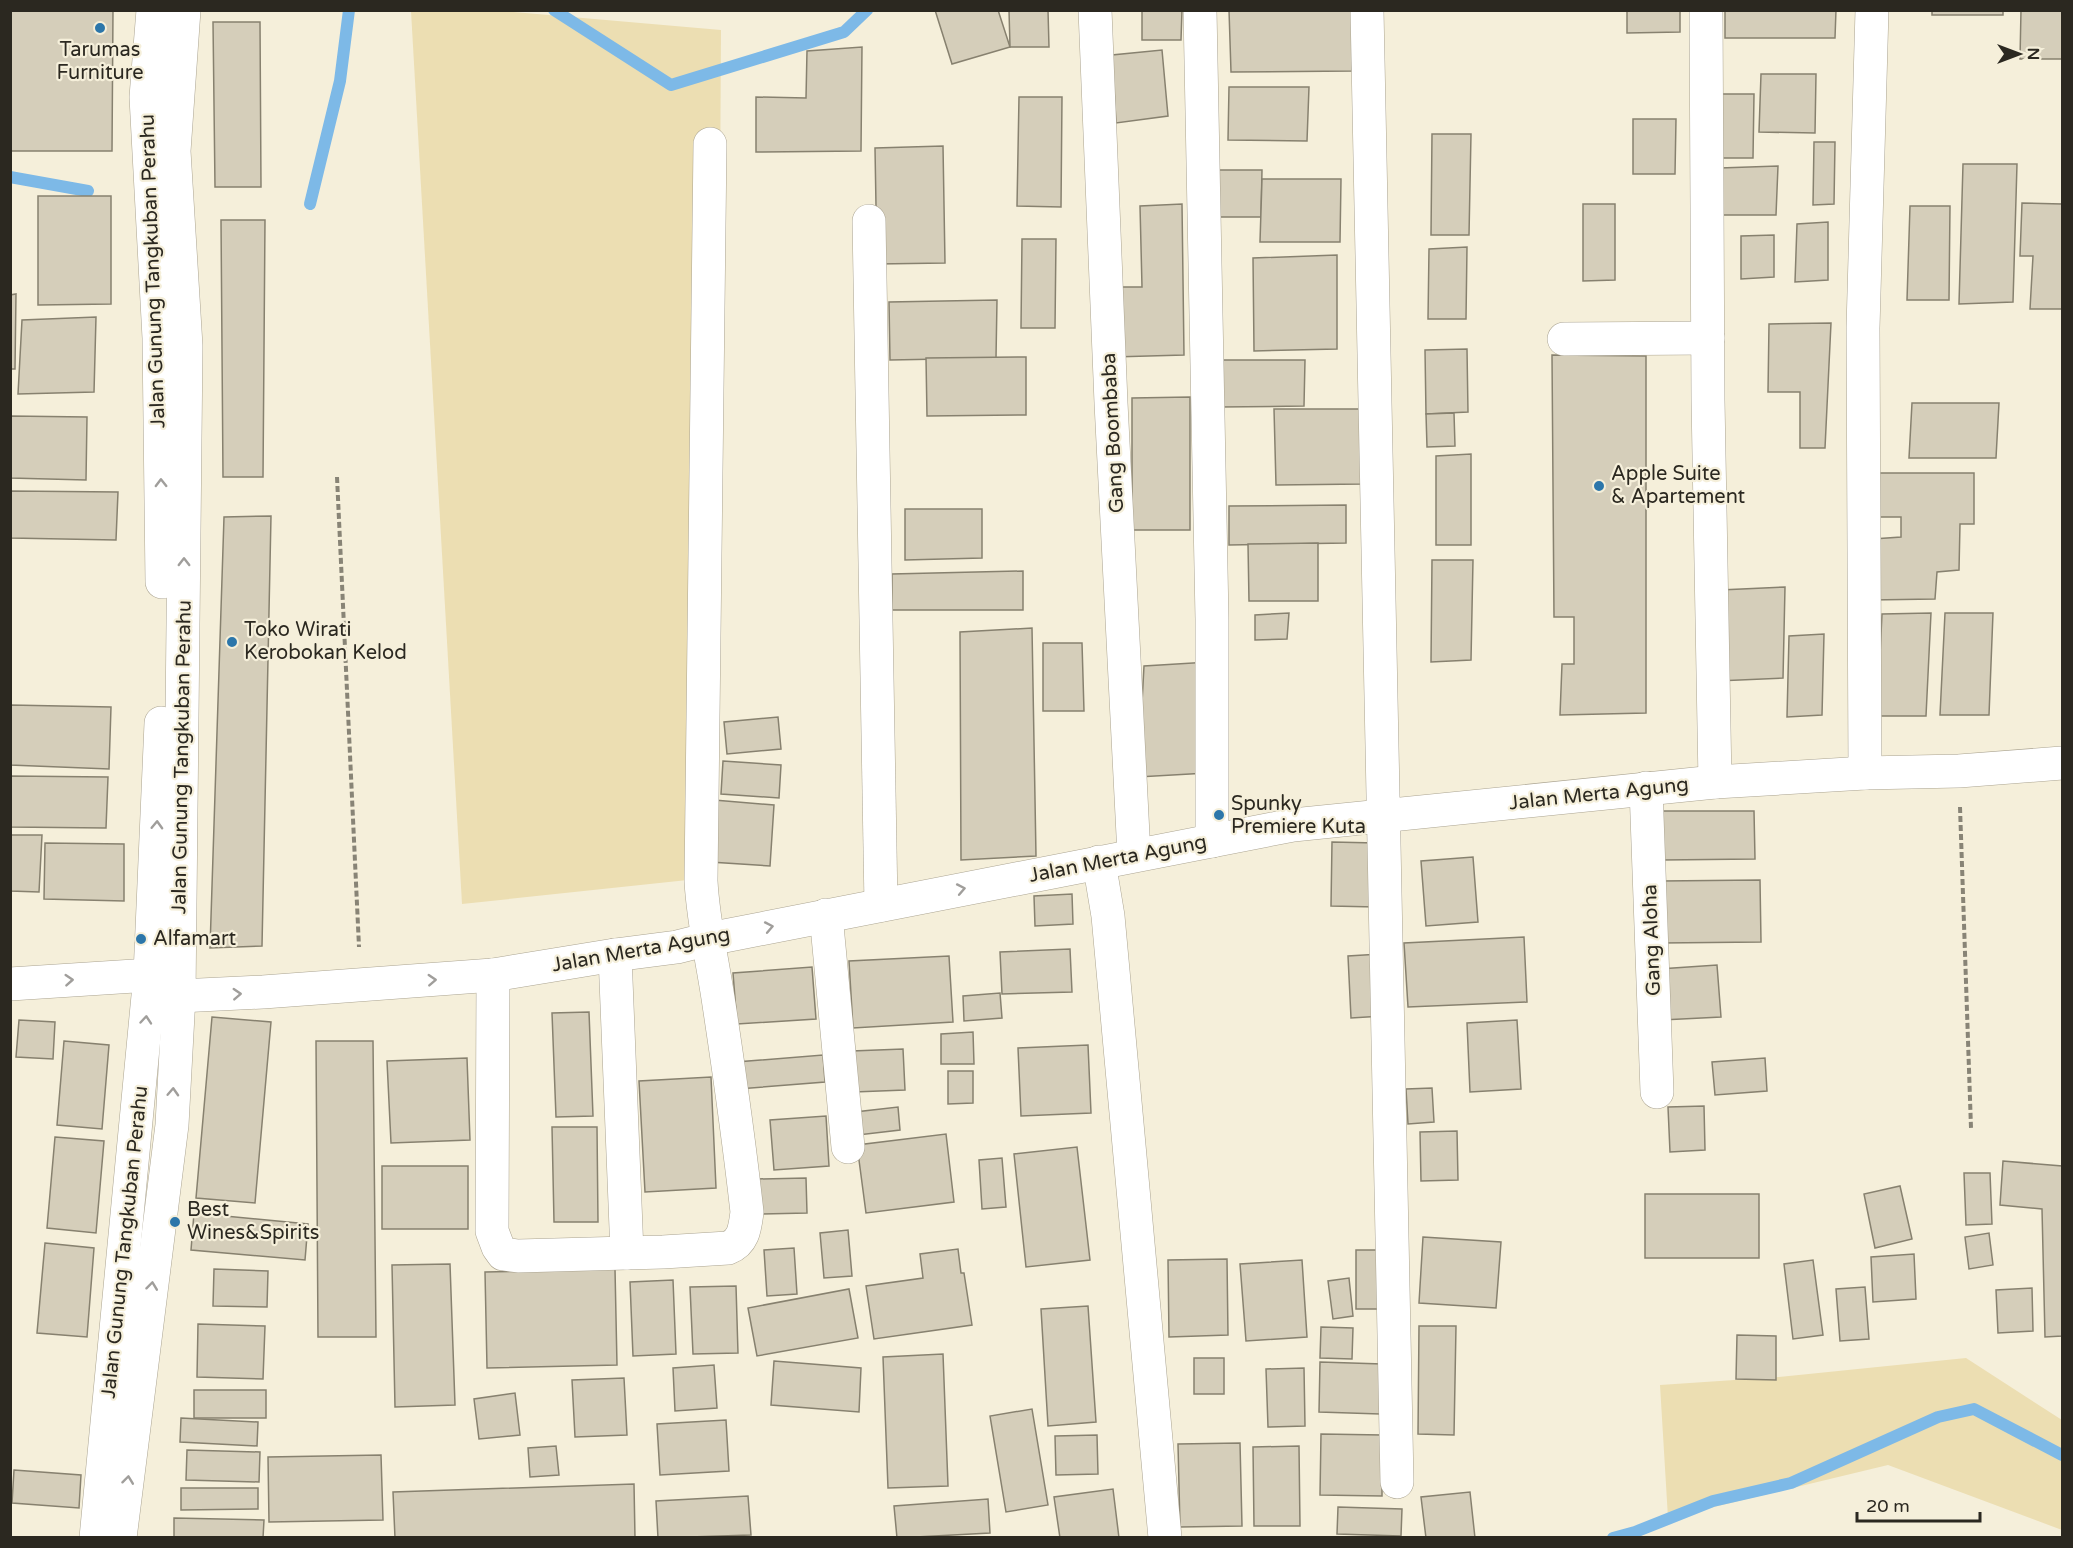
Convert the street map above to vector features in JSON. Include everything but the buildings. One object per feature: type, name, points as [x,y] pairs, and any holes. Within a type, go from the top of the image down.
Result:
[{"type":"street","name":"Jalan Gunung Tangkuban Perahu","points":[[96,1538],[150,975],[163,687],[159,338],[146,97],[153,10]]},
{"type":"street","name":"Jalan Gunung Tangkuban Perahu","points":[[120,1538],[171,1125],[179,996],[186,346],[174,151],[184,10]]},
{"type":"street","name":"Gang Boombaba","points":[[1095,10],[1111,403],[1134,855]]},
{"type":"street","points":[[1200,10],[1212,607],[1212,841]]},
{"type":"street","points":[[1367,10],[1398,1482]]},
{"type":"street","points":[[1706,10],[1708,339],[1715,782]]},
{"type":"street","points":[[1865,773],[1863,328],[1872,10]]},
{"type":"street","points":[[493,975],[492,1231],[503,1254],[518,1256],[627,1253],[728,1248],[734,1245],[744,1233],[747,1212],[709,939],[702,909],[701,881],[710,144]]},
{"type":"street","points":[[869,221],[881,905]]},
{"type":"street","points":[[1564,339],[1708,339]]},
{"type":"street","name":"Jalan Merta Agung","points":[[179,996],[493,975],[677,947],[826,915],[1293,825],[1715,782],[1865,773],[1959,771],[2062,763]]},
{"type":"street","name":"Gang Aloha","points":[[1646,788],[1657,1092]]},
{"type":"street","points":[[1099,862],[1109,928],[1165,1538]]},
{"type":"street","points":[[826,915],[848,1148]]},
{"type":"street","points":[[615,955],[627,1253]]},
{"type":"street","points":[[10,984],[150,975]]},
{"type":"path","points":[[337,477],[361,984]]},
{"type":"path","points":[[1959,771],[1971,1128]]},
{"type":"shaded area","points":[[411,11],[501,11],[721,30],[716,877],[462,904]]},
{"type":"shaded area","points":[[1966,1358],[2062,1420],[2062,1530],[1888,1465],[1668,1518],[1660,1385],[1779,1377]]},
{"type":"waterway","points":[[310,204],[340,81],[349,10]]},
{"type":"waterway","points":[[554,10],[671,85],[844,32],[867,10]]},
{"type":"waterway","points":[[10,177],[88,191]]},
{"type":"waterway","points":[[1613,1538],[1635,1532],[1713,1501],[1791,1483],[1938,1417],[1974,1409],[2062,1455]]},
{"type":"place","name":"Tarumas Furniture","points":[[100,28]]},
{"type":"place","name":"Apple Suite & Apartement","points":[[1599,486]]},
{"type":"place","name":"Toko Wirati Kerobokan Kelod","points":[[232,642]]},
{"type":"place","name":"Spunky Premiere Kuta","points":[[1219,815]]},
{"type":"place","name":"Alfamart","points":[[141,939]]},
{"type":"place","name":"Best Wines&Spirits","points":[[175,1222]]}]
